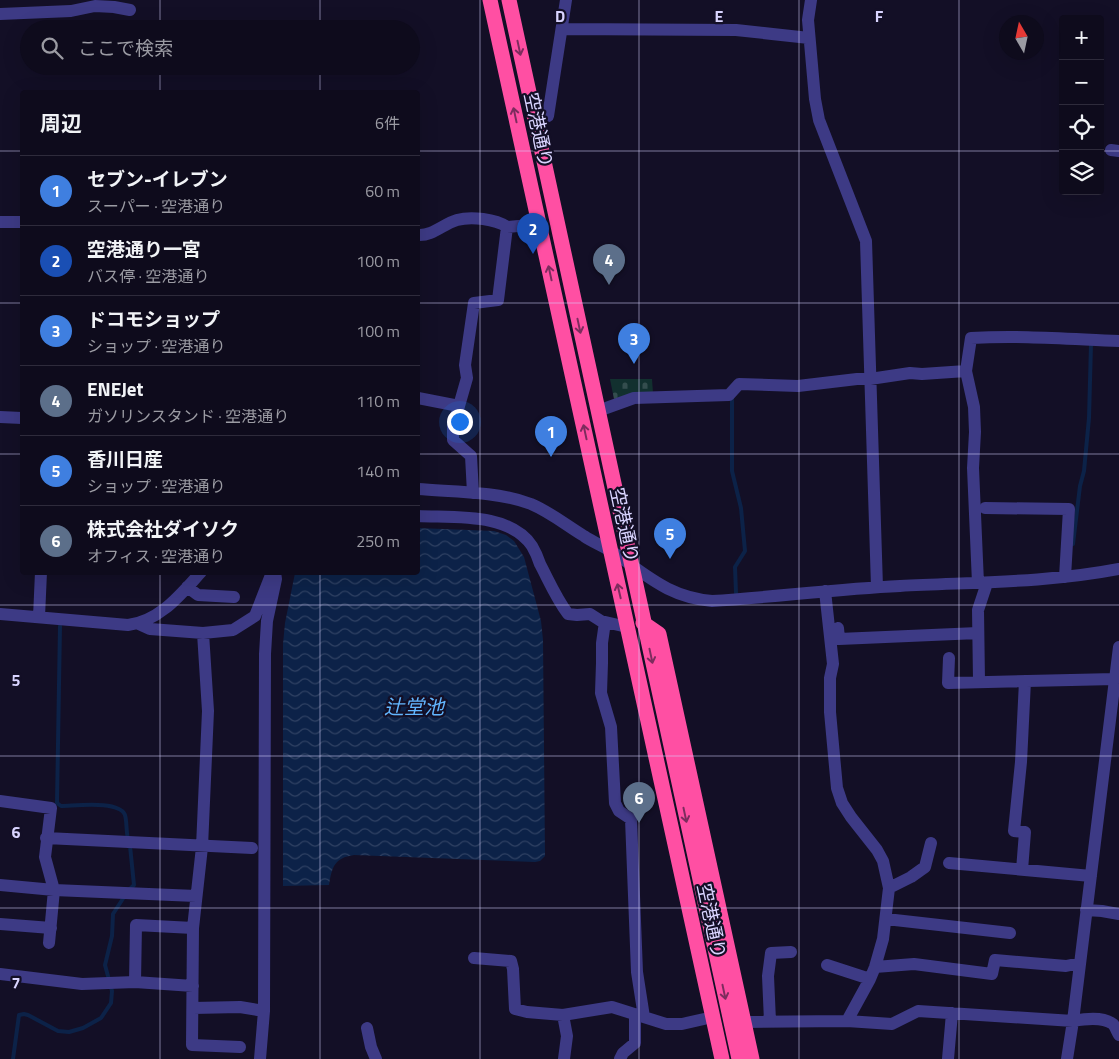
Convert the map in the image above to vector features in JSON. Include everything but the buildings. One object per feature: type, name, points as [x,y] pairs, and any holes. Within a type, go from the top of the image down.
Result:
[{"type":"highway","name":"空港通り","points":[[490,0],[722,1059]]},
{"type":"highway","name":"空港通り","points":[[509,0],[738,1059]]},
{"type":"highway","points":[[643,623],[659,634],[752,1059]]},
{"type":"highway","points":[[628,627],[624,645],[712,1059]]},
{"type":"street","points":[[535,122],[548,116],[566,0]]},
{"type":"street","points":[[811,0],[808,20],[809,38],[819,120],[866,242],[877,587]]},
{"type":"street","points":[[0,14],[72,11],[94,6],[130,10]]},
{"type":"street","points":[[562,29],[736,30],[809,38]]},
{"type":"street","points":[[420,235],[426,236],[458,220],[484,219],[499,222],[507,227],[539,224]]},
{"type":"street","points":[[0,222],[20,222]]},
{"type":"street","points":[[472,493],[471,456],[453,440],[453,428],[467,378],[465,365],[474,303],[498,300],[507,227]]},
{"type":"street","points":[[979,682],[978,610],[983,583],[973,468],[974,407],[966,371],[971,338],[996,336],[1054,337],[1119,341]]},
{"type":"street","points":[[598,411],[634,398],[729,395],[739,384],[798,386],[910,373],[966,371]]},
{"type":"street","points":[[420,398],[459,406]]},
{"type":"street","points":[[0,417],[20,418]]},
{"type":"street","points":[[420,489],[511,498],[532,504],[585,537],[610,550],[657,584],[680,595],[694,599],[712,601],[877,587],[983,583],[1065,577],[1119,570]]},
{"type":"street","points":[[985,508],[1069,509],[1065,577]]},
{"type":"street","points":[[420,516],[492,520],[508,526],[532,546],[558,601],[568,614],[590,614],[604,622],[628,627]]},
{"type":"street","points":[[39,617],[41,575]]},
{"type":"street","points":[[0,614],[128,625],[139,624],[168,606],[198,575]]},
{"type":"street","points":[[139,624],[150,629],[203,632],[233,630],[255,616],[272,575]]},
{"type":"street","points":[[260,1059],[264,1011],[265,654],[267,620],[276,578],[274,575]]},
{"type":"street","points":[[187,587],[198,594],[234,597]]},
{"type":"street","points":[[825,591],[832,664],[830,712],[837,788],[846,810],[880,855],[889,888],[883,939],[872,973],[847,1021]]},
{"type":"street","points":[[604,622],[600,692],[611,727],[616,803],[619,811],[631,819],[639,1016],[636,1043],[623,1053],[620,1059]]},
{"type":"street","points":[[838,628],[839,639],[978,633]]},
{"type":"street","points":[[203,632],[208,711],[202,846],[192,928],[192,1045],[240,1047]]},
{"type":"street","points":[[1067,1059],[1090,876],[1114,723],[1115,679],[1119,652]]},
{"type":"street","points":[[949,658],[948,683],[1115,679]]},
{"type":"street","points":[[1022,870],[1025,832],[1014,831],[1021,762],[1025,681]]},
{"type":"street","points":[[0,801],[51,808],[45,857],[54,890],[49,943]]},
{"type":"street","points":[[46,838],[252,848]]},
{"type":"street","points":[[889,888],[911,877],[925,867],[931,844]]},
{"type":"street","points":[[949,863],[1090,876]]},
{"type":"street","points":[[0,885],[54,890],[196,896]]},
{"type":"street","points":[[1086,910],[1102,910],[1119,914]]},
{"type":"street","points":[[886,919],[1010,933]]},
{"type":"street","points":[[0,929],[0,924],[51,928]]},
{"type":"street","points":[[135,982],[136,925],[192,928]]},
{"type":"street","points":[[770,1021],[768,976],[771,953],[791,952]]},
{"type":"street","points":[[474,958],[511,961],[514,969],[515,1009],[563,1015],[612,1007],[666,1024],[682,1024],[704,1019]]},
{"type":"street","points":[[827,965],[872,973],[914,964],[992,974],[995,960],[1066,966],[1080,963]]},
{"type":"street","points":[[0,974],[82,984],[135,982],[193,986]]},
{"type":"street","points":[[193,1008],[240,1008],[264,1011]]},
{"type":"street","points":[[744,1022],[847,1021],[892,1024],[918,1011],[1073,1021],[1086,1018],[1102,1020],[1113,1024],[1119,1035]]},
{"type":"street","points":[[948,1059],[952,1014]]},
{"type":"street","points":[[563,1015],[566,1036],[564,1059]]},
{"type":"street","points":[[367,1028],[376,1059]]},
{"type":"green space","points":[[610,379],[652,379],[653,394],[614,399]]},
{"type":"water","name":"辻堂池","points":[[420,528],[494,531],[506,535],[514,541],[524,557],[541,621],[543,640],[545,856],[540,861],[535,862],[354,855],[342,858],[335,864],[329,885],[283,886],[283,644],[285,623],[295,575],[420,575]]},
{"type":"waterway","points":[[1073,544],[1080,486],[1084,471],[1089,418],[1091,344]]},
{"type":"waterway","points":[[732,398],[732,471],[741,508],[745,551],[735,567],[736,593]]},
{"type":"waterway","points":[[60,626],[57,803],[61,806],[106,806],[121,810],[125,815],[128,839]]},
{"type":"waterway","points":[[130,846],[134,885],[130,889]]},
{"type":"waterway","points":[[13,1059],[19,1015],[28,1015],[58,1031],[69,1032],[83,1028],[101,1018],[111,1003],[112,991],[105,965],[112,936],[113,914],[124,897]]},
{"type":"place","name":"空港通り一宮","points":[[533,254]]},
{"type":"place","name":"ENEJet","points":[[609,285]]},
{"type":"place","name":"ドコモショップ","points":[[634,364]]},
{"type":"place","name":"セブン-イレブン","points":[[551,457]]},
{"type":"place","name":"香川日産","points":[[670,559]]},
{"type":"place","name":"株式会社ダイソク","points":[[639,823]]}]
